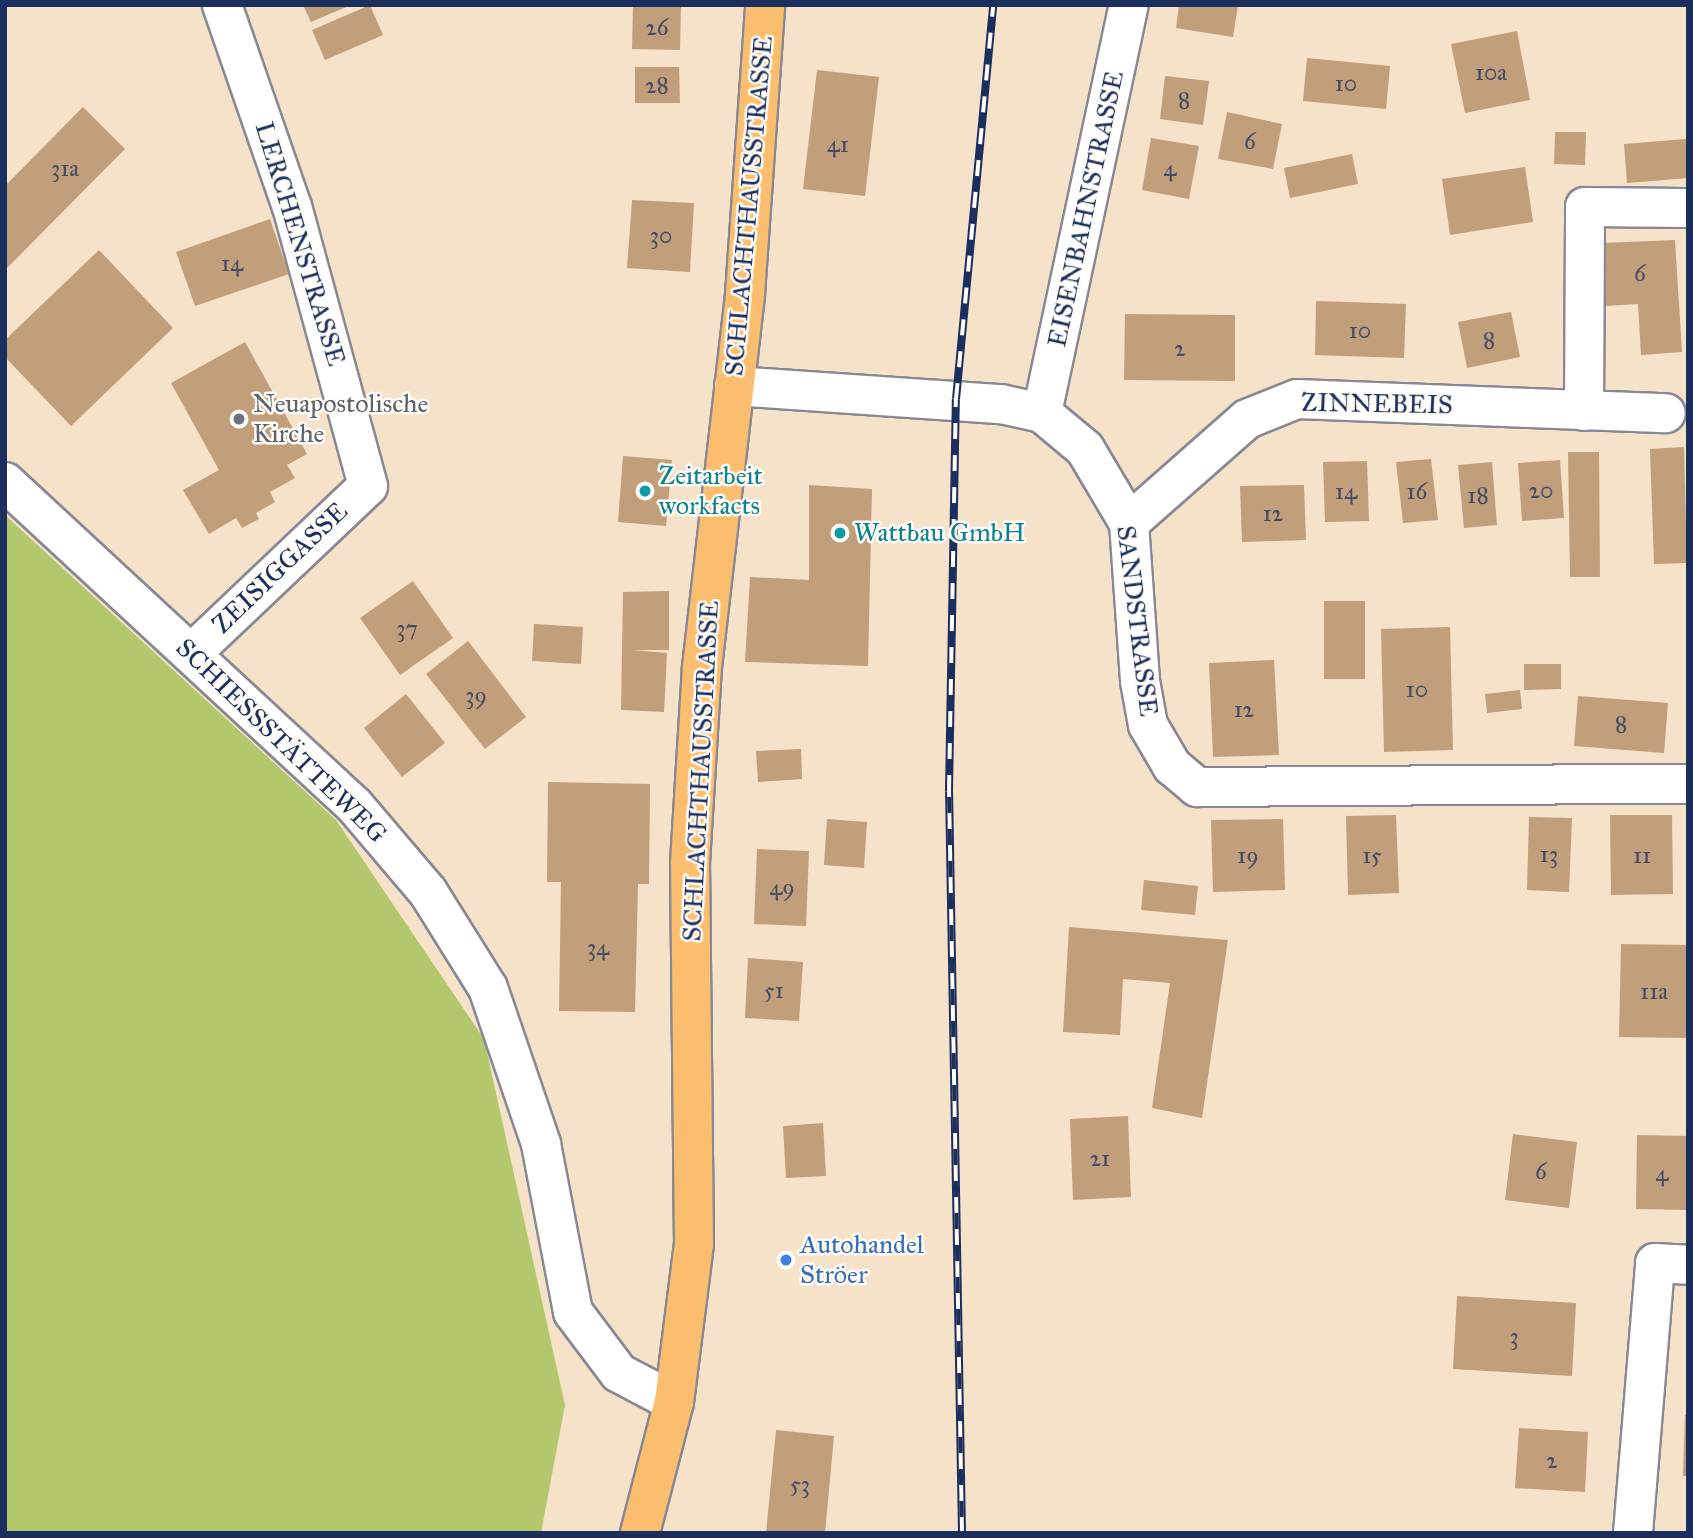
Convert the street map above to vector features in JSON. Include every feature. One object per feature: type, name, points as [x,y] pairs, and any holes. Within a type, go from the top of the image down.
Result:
[{"type":"main road","name":"SCHLACHTHAUSSTRASSE","points":[[640,1533],[674,1402],[694,1244],[690,863],[702,667],[734,386],[765,5]]},
{"type":"street","name":"LERCHENSTRASSE","points":[[222,5],[292,206],[368,486]]},
{"type":"street","name":"EISENBAHNSTRASSE","points":[[1042,413],[1129,5]]},
{"type":"street","points":[[1584,411],[1585,207],[1688,208]]},
{"type":"street","points":[[734,386],[956,398],[1042,413]]},
{"type":"street","name":"ZINNEBEIS","points":[[1129,523],[1248,419],[1297,398],[1666,413]]},
{"type":"street","name":"SANDSTRASSE","points":[[1042,413],[1085,449],[1129,523],[1140,681],[1148,725],[1172,766],[1198,787],[1688,784]]},
{"type":"street","name":"SCHIESSSTÄTTEWEG","points":[[5,482],[193,652],[354,805],[428,892],[488,988],[541,1144],[573,1312],[619,1373],[674,1402]]},
{"type":"street","name":"ZEISIGGASSE","points":[[193,652],[368,486]]},
{"type":"street","points":[[1633,1533],[1671,1264]]},
{"type":"green space","points":[[5,515],[336,820],[484,1039],[565,1405],[541,1533],[5,1533]]},
{"type":"building","points":[[303,5],[351,5],[311,22]]},
{"type":"building","points":[[370,5],[383,35],[325,60],[312,30]]},
{"type":"building","points":[[633,5],[681,5],[680,50],[632,49]]},
{"type":"building","points":[[1179,5],[1238,5],[1233,37],[1176,28]]},
{"type":"building","points":[[1517,31],[1530,100],[1465,113],[1451,44]]},
{"type":"building","points":[[1307,58],[1390,66],[1386,109],[1303,101]]},
{"type":"building","points":[[635,67],[679,67],[680,103],[635,103]]},
{"type":"building","points":[[817,70],[879,77],[865,196],[803,189]]},
{"type":"building","points":[[1165,76],[1209,81],[1203,125],[1160,119]]},
{"type":"building","points":[[83,107],[125,149],[5,270],[5,186]]},
{"type":"building","points":[[1227,112],[1282,124],[1273,169],[1218,159]]},
{"type":"building","points":[[1555,132],[1586,132],[1585,165],[1554,164]]},
{"type":"building","points":[[1151,138],[1199,146],[1189,199],[1142,190]]},
{"type":"building","points":[[1686,139],[1688,178],[1627,183],[1624,144]]},
{"type":"building","points":[[1352,154],[1358,184],[1290,198],[1284,168]]},
{"type":"building","points":[[1525,167],[1533,222],[1450,235],[1442,179]]},
{"type":"building","points":[[632,200],[694,203],[690,272],[627,268]]},
{"type":"building","points":[[270,219],[289,274],[195,306],[176,252]]},
{"type":"building","points":[[1675,240],[1682,352],[1641,355],[1638,304],[1605,306],[1602,243]]},
{"type":"building","points":[[99,250],[173,328],[71,426],[5,357],[5,340]]},
{"type":"building","points":[[1316,301],[1406,304],[1404,358],[1315,355]]},
{"type":"building","points":[[1511,312],[1520,357],[1467,368],[1458,322]]},
{"type":"building","points":[[1125,314],[1235,315],[1235,381],[1124,380]]},
{"type":"building","name":"Neuapostolische Kirche","points":[[245,342],[307,454],[287,465],[295,478],[270,492],[275,502],[256,513],[259,519],[242,528],[236,518],[209,534],[183,490],[219,470],[171,383]]},
{"type":"building","points":[[1684,447],[1687,563],[1654,564],[1650,449]]},
{"type":"building","points":[[1568,452],[1599,452],[1600,577],[1570,577]]},
{"type":"building","name":"Zeitarbeit workfacts","points":[[623,456],[672,460],[666,526],[618,522]]},
{"type":"building","points":[[1431,459],[1438,520],[1403,523],[1396,462]]},
{"type":"building","points":[[1560,460],[1564,518],[1522,521],[1518,463]]},
{"type":"building","points":[[1367,461],[1369,521],[1325,522],[1323,462]]},
{"type":"building","points":[[1492,462],[1497,525],[1464,528],[1458,465]]},
{"type":"building","name":"Wattbau GmbH","points":[[809,485],[872,489],[868,666],[745,662],[750,577],[809,580]]},
{"type":"building","points":[[1304,485],[1306,540],[1242,542],[1240,486]]},
{"type":"building","points":[[413,581],[453,638],[400,675],[360,618]]},
{"type":"building","points":[[669,591],[669,650],[633,650],[667,653],[664,712],[621,710],[623,592]]},
{"type":"building","points":[[1324,601],[1365,601],[1365,679],[1324,679]]},
{"type":"building","points":[[534,624],[583,627],[581,664],[532,661]]},
{"type":"building","points":[[1450,627],[1453,750],[1384,752],[1381,629]]},
{"type":"building","points":[[468,641],[526,717],[485,749],[426,674]]},
{"type":"building","points":[[1274,660],[1279,755],[1213,757],[1209,663]]},
{"type":"building","points":[[1524,664],[1561,664],[1561,689],[1524,690]]},
{"type":"building","points":[[1520,690],[1522,709],[1487,713],[1485,694]]},
{"type":"building","points":[[406,694],[445,743],[402,777],[364,728]]},
{"type":"building","points":[[1578,696],[1668,703],[1664,753],[1574,746]]},
{"type":"building","points":[[801,749],[802,779],[758,782],[756,751]]},
{"type":"building","points":[[548,782],[650,784],[649,884],[638,884],[635,1012],[559,1011],[561,882],[547,882]]},
{"type":"building","points":[[1396,815],[1399,893],[1348,895],[1346,816]]},
{"type":"building","points":[[1610,815],[1672,815],[1673,894],[1611,895]]},
{"type":"building","points":[[1529,817],[1572,818],[1569,892],[1527,890]]},
{"type":"building","points":[[827,819],[867,822],[864,868],[824,865]]},
{"type":"building","points":[[1283,819],[1285,890],[1213,892],[1211,820]]},
{"type":"building","points":[[757,849],[809,851],[806,926],[754,924]]},
{"type":"building","points":[[1144,880],[1198,886],[1195,915],[1141,910]]},
{"type":"building","points":[[1069,927],[1228,940],[1202,1118],[1152,1108],[1170,983],[1123,979],[1120,1035],[1063,1032]]},
{"type":"building","points":[[1621,944],[1688,945],[1688,1038],[1619,1037]]},
{"type":"building","points":[[748,958],[803,962],[799,1021],[745,1018]]},
{"type":"building","points":[[1128,1116],[1131,1197],[1073,1200],[1070,1119]]},
{"type":"building","points":[[823,1123],[826,1176],[786,1178],[783,1126]]},
{"type":"building","points":[[1513,1134],[1577,1142],[1569,1208],[1505,1200]]},
{"type":"building","points":[[1637,1135],[1688,1136],[1688,1210],[1636,1209]]},
{"type":"building","points":[[1457,1296],[1576,1303],[1572,1376],[1453,1369]]},
{"type":"building","points":[[1685,1415],[1688,1415],[1688,1476],[1683,1476]]},
{"type":"building","points":[[1519,1428],[1588,1432],[1585,1492],[1515,1488]]},
{"type":"building","points":[[776,1430],[834,1436],[825,1533],[766,1533]]},
{"type":"railway","points":[[962,1533],[949,791],[956,399],[993,5]]},
{"type":"place","name":"Neuapostolische Kirche","points":[[239,419]]},
{"type":"place","name":"Zeitarbeit workfacts","points":[[645,491]]},
{"type":"place","name":"Wattbau GmbH","points":[[840,533]]},
{"type":"place","name":"Autohandel Ströer","points":[[786,1260]]}]
